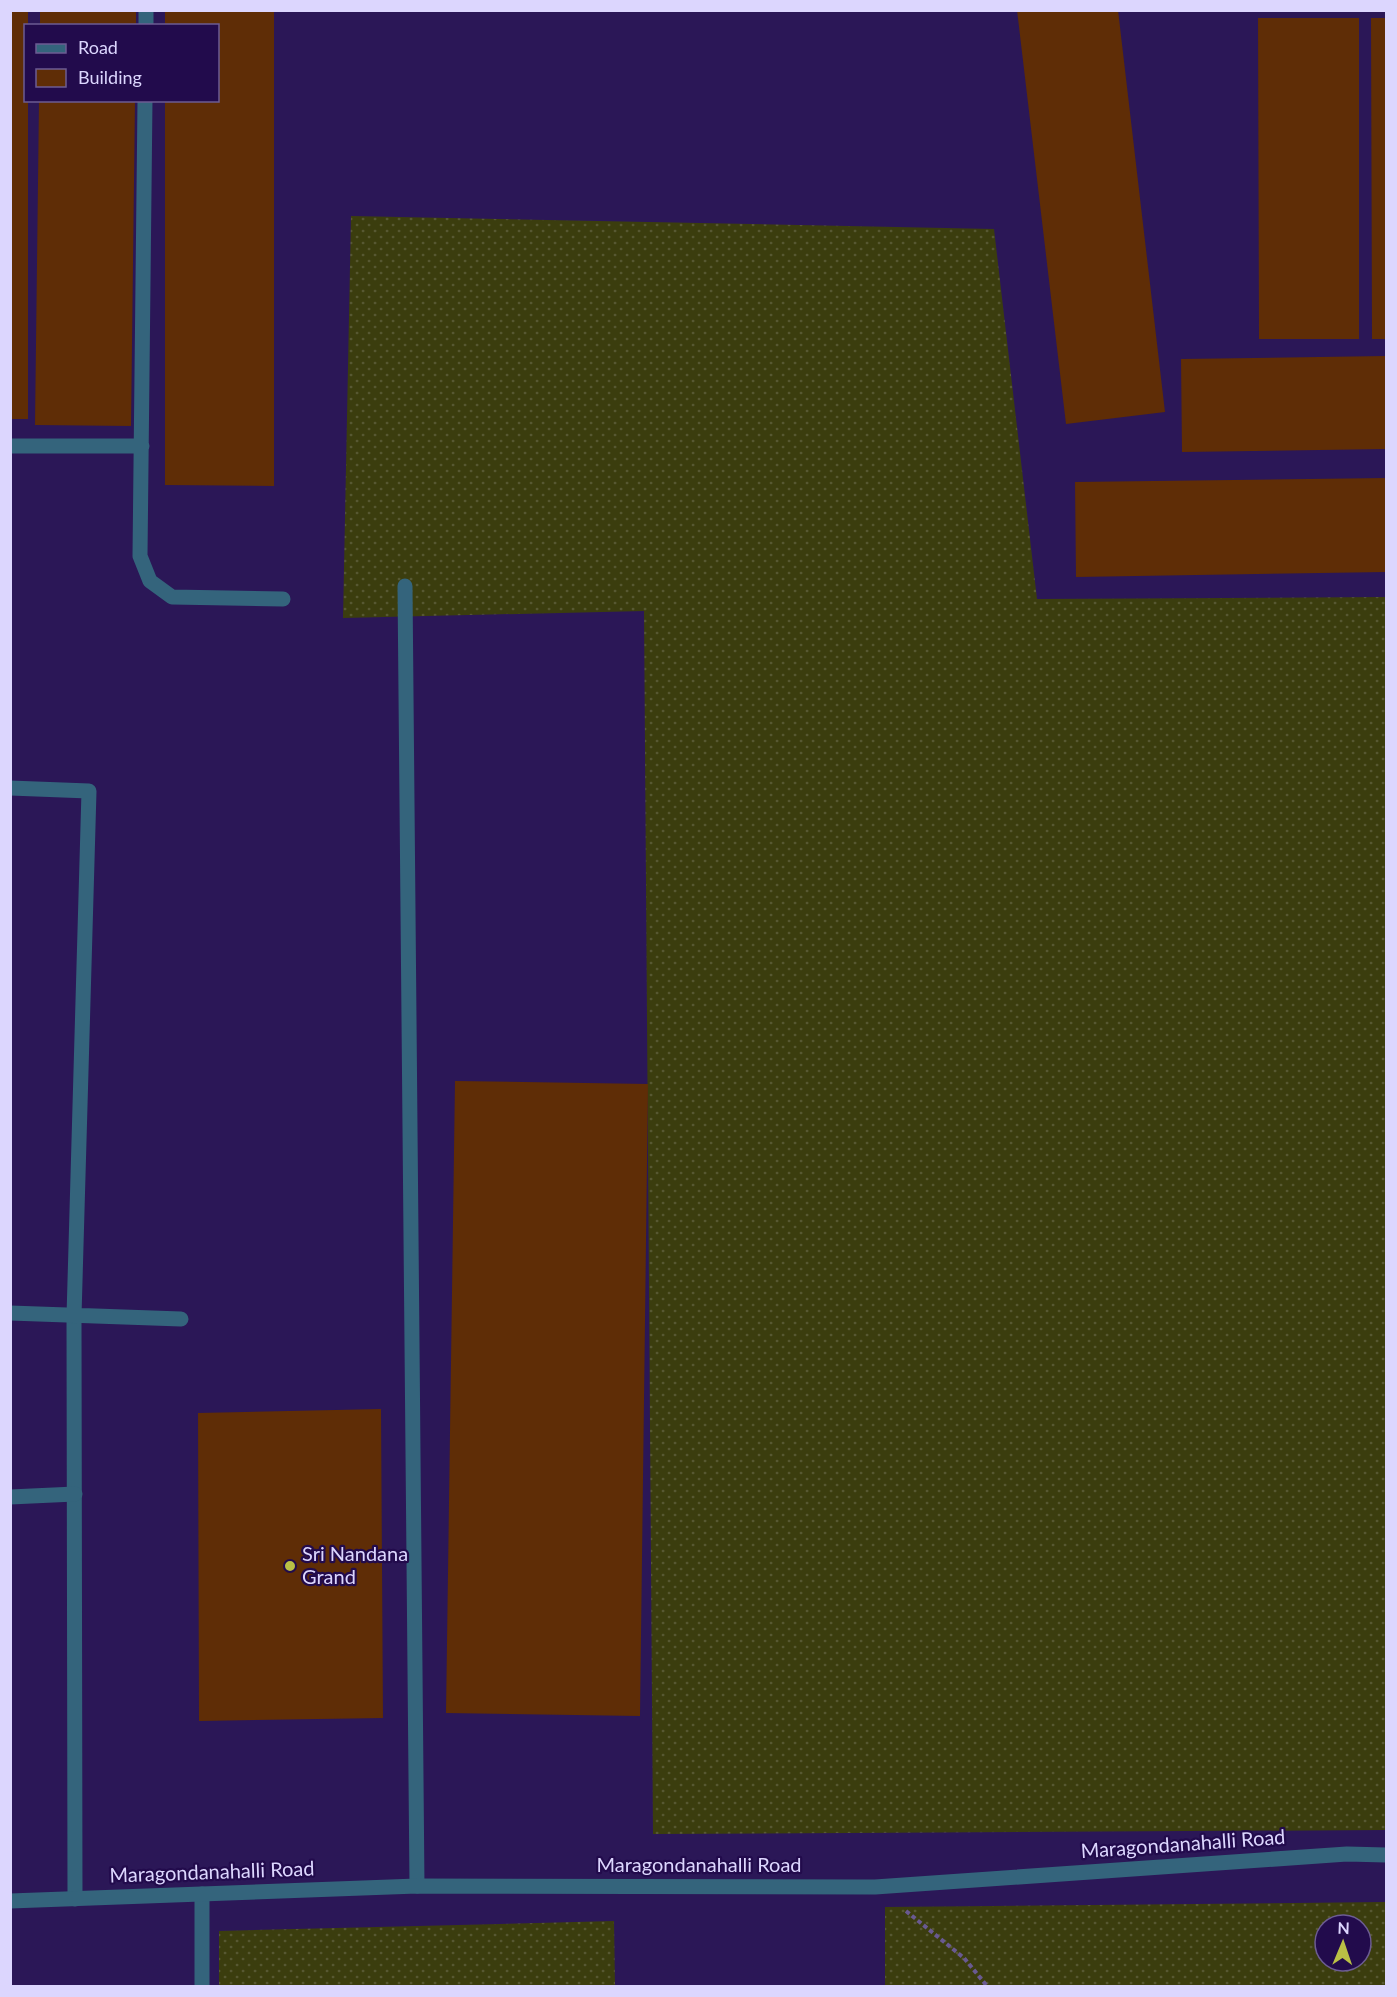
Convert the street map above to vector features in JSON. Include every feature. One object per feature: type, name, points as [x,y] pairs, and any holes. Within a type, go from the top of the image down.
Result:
[{"type":"street","points":[[146,102],[140,556],[150,581],[172,597],[283,599]]},
{"type":"street","points":[[10,446],[142,446]]},
{"type":"street","points":[[405,586],[417,1886]]},
{"type":"street","points":[[10,788],[89,791],[74,1316],[75,1899]]},
{"type":"street","points":[[10,1313],[181,1319]]},
{"type":"street","points":[[10,1497],[75,1494]]},
{"type":"street","name":"Maragondanahalli Road","points":[[10,1901],[417,1886],[875,1887],[1347,1854],[1386,1855]]},
{"type":"street","points":[[202,1894],[202,1986]]},
{"type":"path","points":[[875,1887],[964,1958],[987,1986]]},
{"type":"shaded area","points":[[351,216],[994,229],[1037,599],[1386,597],[1386,1830],[653,1834],[644,611],[343,618]]},
{"type":"shaded area","points":[[1386,1902],[1386,1986],[885,1986],[885,1907]]},
{"type":"shaded area","points":[[614,1921],[615,1986],[219,1986],[219,1931]]},
{"type":"building","points":[[10,10],[28,10],[28,24],[24,24],[24,102],[28,102],[28,419],[10,419]]},
{"type":"building","points":[[40,10],[136,10],[136,24],[40,24]]},
{"type":"building","points":[[165,10],[274,10],[274,486],[165,485],[165,102],[219,102],[219,24],[165,24]]},
{"type":"building","points":[[1017,10],[1118,10],[1165,412],[1066,424]]},
{"type":"building","points":[[1258,18],[1359,18],[1359,339],[1259,339]]},
{"type":"building","points":[[1371,18],[1386,18],[1386,339],[1372,339]]},
{"type":"building","points":[[39,102],[135,102],[131,426],[35,425]]},
{"type":"building","points":[[1386,356],[1386,449],[1182,452],[1181,359]]},
{"type":"building","points":[[1386,478],[1386,572],[1076,577],[1075,482]]},
{"type":"building","points":[[455,1081],[648,1084],[640,1716],[446,1713]]},
{"type":"building","name":"Sri Nandana Grand","points":[[381,1409],[383,1718],[199,1721],[198,1413]]},
{"type":"place","name":"Sri Nandana Grand","points":[[290,1566]]}]
